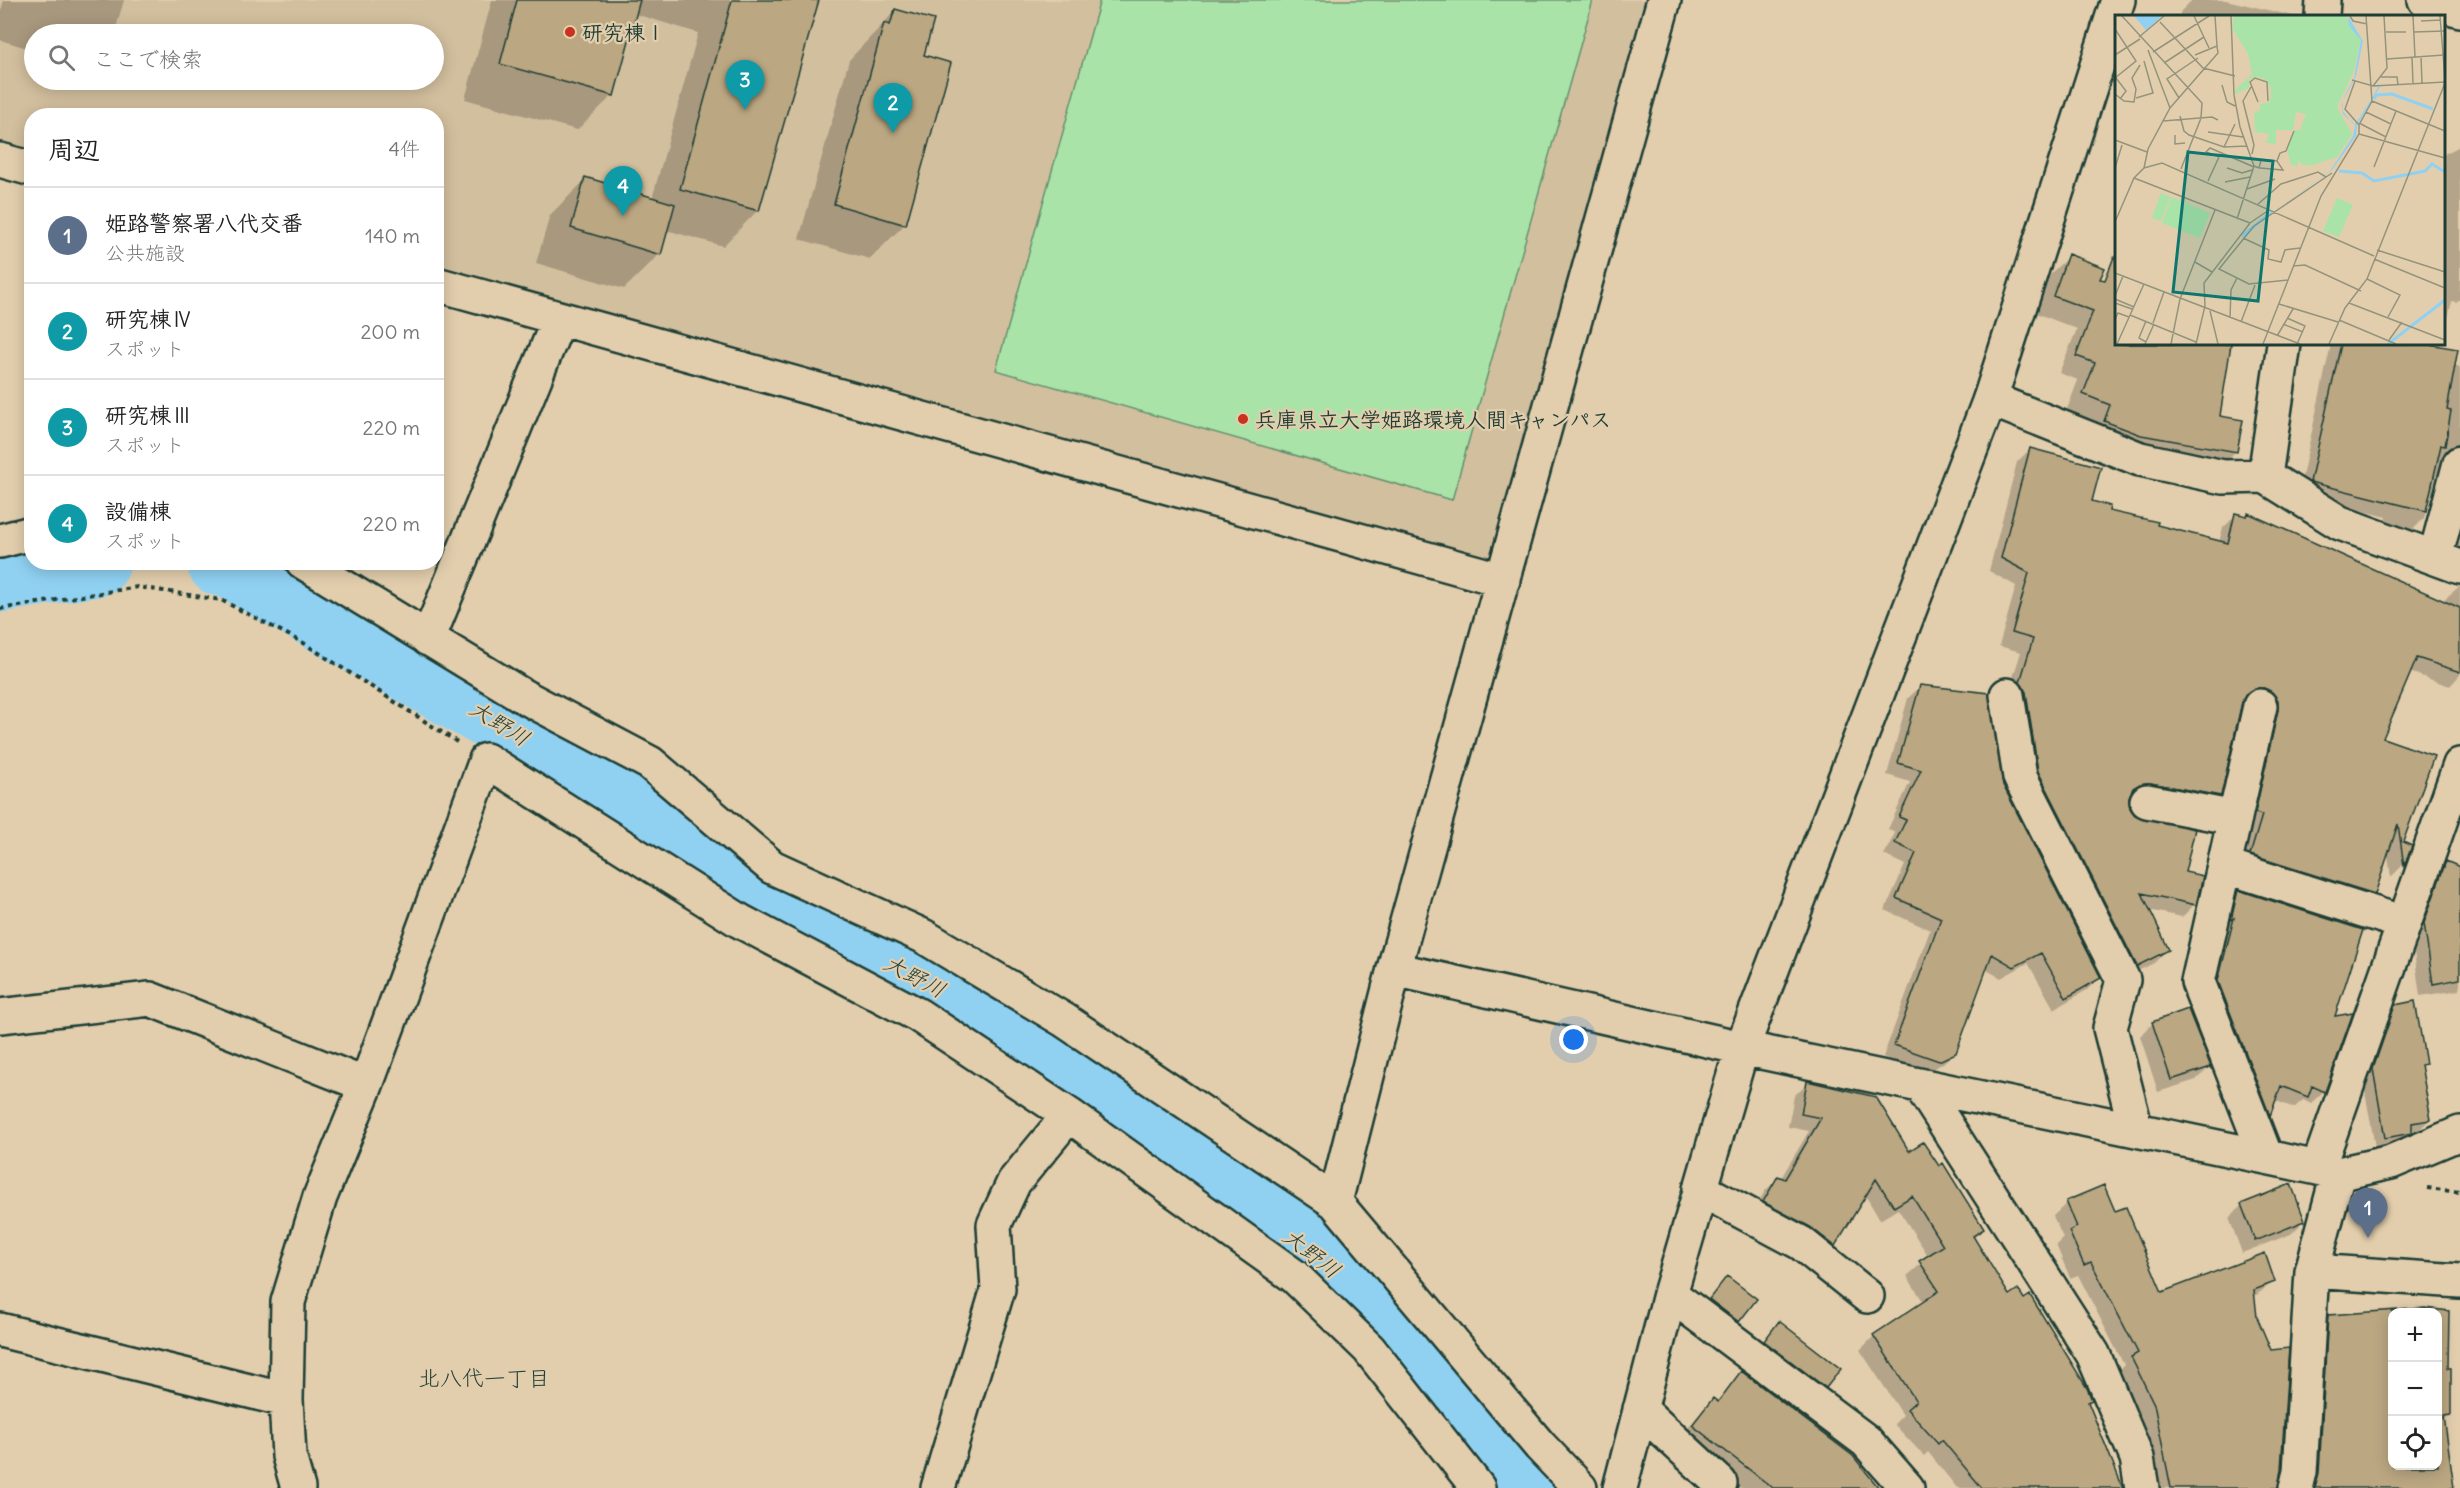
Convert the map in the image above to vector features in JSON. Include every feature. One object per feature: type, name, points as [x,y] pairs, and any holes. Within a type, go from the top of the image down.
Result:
[{"type":"street","points":[[1335,1202],[1394,969],[1664,0]]},
{"type":"street","points":[[1620,1488],[1670,1294],[1742,1048],[1990,399],[2118,0]]},
{"type":"street","points":[[2322,15],[2323,0]]},
{"type":"street","points":[[2426,0],[2460,10]]},
{"type":"street","points":[[0,160],[24,167]]},
{"type":"street","points":[[444,286],[1503,580]]},
{"type":"street","points":[[428,639],[559,319]]},
{"type":"street","points":[[2265,476],[2284,345]]},
{"type":"street","points":[[1990,399],[2140,459],[2223,477],[2265,476],[2340,523],[2447,563],[2460,463]]},
{"type":"street","points":[[0,541],[24,535]]},
{"type":"street","points":[[316,570],[523,696],[650,763],[772,867],[923,936],[1064,1020],[1335,1202],[1540,1446],[1580,1488]]},
{"type":"street","points":[[2007,695],[2020,777],[2123,980],[2110,1028],[2136,1130]]},
{"type":"street","points":[[2260,706],[2198,982],[2266,1157]]},
{"type":"street","points":[[298,1488],[289,1456],[286,1400],[288,1302],[320,1197],[366,1085],[486,760],[741,921],[918,1015],[1069,1115],[1294,1276],[1369,1348],[1478,1488]]},
{"type":"street","points":[[2296,1488],[2300,1472],[2312,1270],[2328,1171],[2404,923],[2460,765]]},
{"type":"street","points":[[2146,801],[2235,818]]},
{"type":"street","points":[[2224,866],[2404,923]]},
{"type":"street","points":[[1394,969],[1742,1048],[2328,1171],[2391,1162],[2460,1133]]},
{"type":"street","points":[[0,1016],[150,999],[258,1040],[366,1085]]},
{"type":"street","points":[[1921,1086],[2093,1354],[2137,1458],[2142,1488]]},
{"type":"street","points":[[938,1488],[998,1289],[993,1225],[1014,1182],[1069,1115]]},
{"type":"street","points":[[1700,1188],[1801,1244],[1867,1296]]},
{"type":"street","points":[[2312,1270],[2460,1281]]},
{"type":"street","points":[[1670,1294],[1866,1441],[1907,1488]]},
{"type":"street","points":[[0,1330],[286,1400]]},
{"type":"street","points":[[1640,1409],[1720,1483]]},
{"type":"path","points":[[0,609],[138,587],[221,600],[302,642],[486,760]]},
{"type":"shaded area","name":"兵庫県立大学姫路環境人間キャンパス","points":[[0,0],[1656,0],[1494,564],[444,277],[444,108],[24,108],[24,158],[0,151]]},
{"type":"green space","points":[[1100,0],[1593,0],[1452,500],[996,370]]},
{"type":"building","name":"研究棟Ⅰ","points":[[517,0],[640,0],[614,96],[500,64]]},
{"type":"building","points":[[732,0],[819,0],[759,211],[680,189]]},
{"type":"building","points":[[895,9],[934,20],[924,55],[951,63],[906,225],[834,204],[884,23],[890,25]]},
{"type":"building","points":[[585,177],[675,204],[661,255],[571,228]]},
{"type":"building","points":[[2068,254],[2105,268],[2100,279],[2105,280],[2115,257],[2115,345],[2231,345],[2220,416],[2243,420],[2237,452],[2141,435],[2104,421],[2110,405],[2083,394],[2095,363],[2076,356],[2093,311],[2053,296]]},
{"type":"building","points":[[2341,345],[2435,345],[2458,349],[2447,410],[2451,411],[2445,446],[2441,445],[2426,511],[2310,482]]},
{"type":"building","points":[[2030,448],[2101,467],[2092,501],[2110,506],[2109,511],[2158,522],[2157,525],[2228,543],[2235,513],[2247,516],[2248,513],[2460,608],[2460,672],[2417,658],[2383,738],[2434,756],[2403,842],[2412,846],[2404,866],[2398,824],[2375,894],[2250,855],[2262,815],[2255,813],[2278,710],[2278,700],[2272,692],[2264,688],[2255,688],[2247,693],[2242,702],[2221,796],[2150,783],[2140,784],[2133,788],[2129,797],[2130,808],[2135,815],[2195,829],[2185,872],[2203,876],[2196,905],[2142,893],[2169,950],[2137,966],[2038,771],[2026,692],[2020,682],[2033,639],[2012,633],[2029,573],[2001,558]]},
{"type":"building","points":[[1920,685],[1989,693],[2003,785],[2101,978],[2066,998],[2041,953],[2014,967],[1992,954],[1956,1053],[1939,1061],[1894,1045],[1941,918],[1896,898],[1916,853],[1895,843],[1906,820],[1899,817],[1921,770],[1898,763]]},
{"type":"building","points":[[2446,861],[2460,867],[2460,979],[2433,984],[2424,923]]},
{"type":"building","points":[[2238,890],[2363,930],[2335,1016],[2353,1013],[2325,1092],[2312,1086],[2308,1097],[2281,1086],[2270,1116],[2218,981],[2234,918],[2231,920]]},
{"type":"building","points":[[2415,1001],[2426,1064],[2421,1065],[2431,1120],[2412,1123],[2412,1133],[2385,1138],[2373,1069],[2395,1005]]},
{"type":"building","points":[[2188,1009],[2211,1067],[2171,1080],[2152,1022]]},
{"type":"building","points":[[1807,1081],[1876,1097],[1909,1151],[1923,1142],[1939,1166],[1943,1163],[1984,1229],[1973,1236],[2009,1295],[2018,1289],[2024,1299],[2030,1295],[2087,1388],[2092,1400],[2088,1402],[2123,1488],[1982,1488],[1942,1440],[1938,1444],[1907,1409],[1916,1401],[1873,1335],[1939,1291],[1919,1261],[1943,1246],[1912,1196],[1894,1207],[1876,1179],[1835,1246],[1810,1227],[1763,1202],[1778,1176],[1785,1179],[1821,1118],[1801,1114]]},
{"type":"building","points":[[2291,1184],[2305,1221],[2255,1241],[2241,1204]]},
{"type":"building","points":[[2104,1185],[2115,1211],[2126,1207],[2162,1292],[2265,1253],[2275,1282],[2254,1290],[2257,1317],[2271,1350],[2289,1348],[2278,1488],[2171,1488],[2154,1404],[2131,1357],[2138,1353],[2091,1262],[2084,1265],[2069,1231],[2077,1227],[2066,1201]]},
{"type":"building","points":[[1727,1276],[1757,1299],[1739,1322],[1709,1299]]},
{"type":"building","points":[[2442,1310],[2449,1311],[2448,1368],[2451,1368],[2451,1415],[2444,1416],[2454,1488],[2315,1488],[2319,1473],[2328,1315],[2388,1311],[2388,1470],[2442,1470]]},
{"type":"building","points":[[1779,1321],[1841,1369],[1826,1388],[1764,1341]]},
{"type":"building","points":[[1741,1371],[1853,1456],[1879,1488],[1773,1488],[1692,1425],[1713,1398],[1718,1402]]},
{"type":"waterway","name":"大野川","points":[[0,578],[48,570]]},
{"type":"waterway","name":"大野川","points":[[241,570],[500,721],[750,887],[1047,1047],[1373,1299],[1530,1488]]},
{"type":"place","name":"研究棟Ⅰ","points":[[570,32]]},
{"type":"place","name":"研究棟Ⅲ","points":[[745,110]]},
{"type":"place","name":"研究棟Ⅳ","points":[[893,133]]},
{"type":"place","name":"設備棟","points":[[623,216]]},
{"type":"place","name":"兵庫県立大学姫路環境人間キャンパス","points":[[1243,419]]},
{"type":"place","name":"姫路警察署八代交番","points":[[2368,1238]]},
{"type":"district","name":"北八代一丁目","points":[[484,1378]]}]
